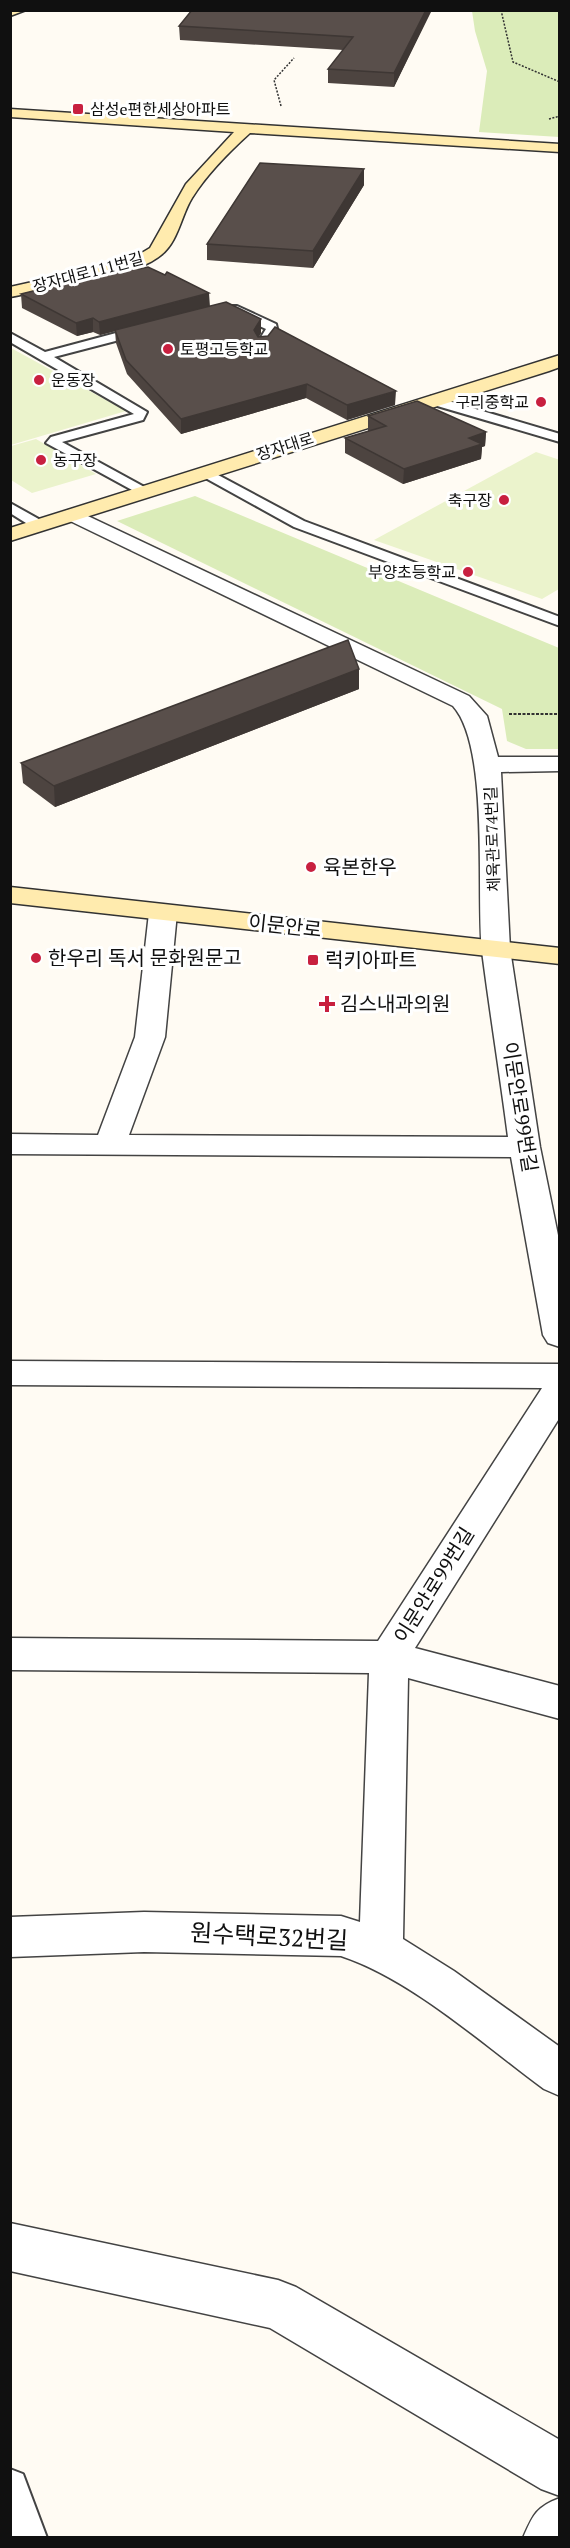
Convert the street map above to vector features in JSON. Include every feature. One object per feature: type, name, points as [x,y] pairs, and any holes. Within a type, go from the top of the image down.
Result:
[{"type":"street","points":[[10,12],[20,10]]},
{"type":"street","points":[[10,112],[240,134],[560,156]]},
{"type":"street","points":[[10,123],[560,148]]},
{"type":"street","name":"장자대로111번길","points":[[10,292],[122,266],[150,256],[160,247],[184,199],[224,146],[240,134]]},
{"type":"street","name":"장자대로","points":[[10,534],[560,360]]},
{"type":"street","points":[[73,515],[461,702],[475,716],[488,765]]},
{"type":"street","name":"체육관로74번길","points":[[496,949],[488,765],[560,764]]},
{"type":"street","name":"이문안로","points":[[10,896],[560,956]]},
{"type":"street","points":[[110,1145],[150,1037],[163,913]]},
{"type":"street","name":"이문안로99번길","points":[[496,949],[525,1147],[560,1335]]},
{"type":"street","points":[[10,1144],[525,1147]]},
{"type":"street","points":[[10,1373],[560,1376]]},
{"type":"street","name":"이문안로99번길","points":[[381,1949],[389,1657],[560,1388]]},
{"type":"street","points":[[10,1654],[389,1657],[560,1703]]},
{"type":"street","name":"원수택로32번길","points":[[10,1937],[144,1932],[341,1936],[381,1949],[438,1985],[560,2074]]},
{"type":"street","points":[[10,2247],[278,2305],[560,2470]]},
{"type":"street","points":[[550,2538],[560,2524]]},
{"type":"lane","points":[[219,310],[236,309],[272,327],[272,333],[262,345]]},
{"type":"lane","points":[[43,356],[164,324]]},
{"type":"lane","points":[[10,337],[141,412],[142,414],[138,417],[56,440],[53,443],[143,492]]},
{"type":"lane","points":[[432,400],[560,438]]},
{"type":"lane","points":[[206,472],[299,524],[560,622]]},
{"type":"lane","points":[[10,507],[39,525]]},
{"type":"lane","points":[[10,2487],[29,2538]]},
{"type":"path","points":[[501,10],[513,62],[560,82]]},
{"type":"path","points":[[282,110],[274,80],[294,58]]},
{"type":"path","points":[[503,714],[560,714]]},
{"type":"green space","points":[[472,11],[559,11],[559,137],[479,132],[487,71],[475,31]]},
{"type":"green space","name":"운동장","points":[[11,348],[126,411],[11,445]]},
{"type":"green space","name":"농구장","points":[[36,439],[96,474],[32,493],[11,480],[11,446]]},
{"type":"green space","name":"축구장","points":[[536,452],[560,460],[559,589],[542,599],[374,540]]},
{"type":"green space","points":[[195,496],[559,648],[559,749],[526,749],[507,741],[502,709],[117,521]]},
{"type":"building","points":[[192,10],[426,10],[394,73],[328,69],[353,37],[179,26]]},
{"type":"building","points":[[260,163],[364,169],[313,251],[207,244]]},
{"type":"building","points":[[133,266],[139,269],[148,267],[165,275],[167,272],[209,293],[99,322],[93,318],[76,323],[21,294]]},
{"type":"building","points":[[226,302],[261,319],[254,330],[258,337],[268,336],[275,327],[396,391],[347,405],[307,384],[181,419],[126,360],[115,330]]},
{"type":"building","points":[[417,401],[486,432],[469,438],[482,444],[404,469],[345,438],[386,426],[368,416]]},
{"type":"building","points":[[348,640],[359,669],[54,786],[21,763]]},
{"type":"place","name":"삼성e편한세상아파트","points":[[78,109]]},
{"type":"place","name":"토평고등학교","points":[[168,349]]},
{"type":"place","name":"운동장","points":[[39,380]]},
{"type":"place","name":"구리중학교","points":[[541,402]]},
{"type":"place","name":"농구장","points":[[41,460]]},
{"type":"place","name":"축구장","points":[[504,500]]},
{"type":"place","name":"부양초등학교","points":[[468,572]]},
{"type":"place","name":"육본한우","points":[[311,867]]},
{"type":"place","name":"한우리 독서 문화원문고","points":[[36,958]]},
{"type":"place","name":"럭키아파트","points":[[313,960]]},
{"type":"place","name":"김스내과의원","points":[[327,1004]]}]
